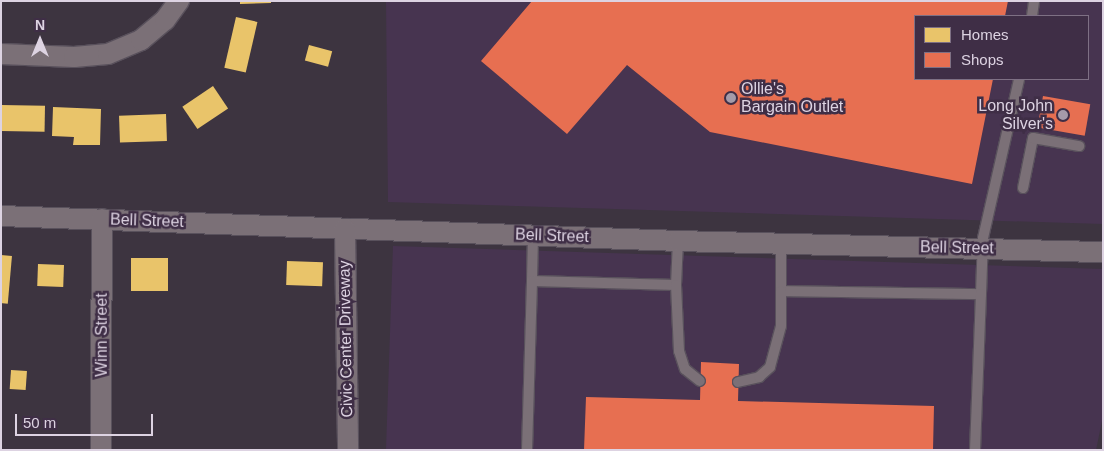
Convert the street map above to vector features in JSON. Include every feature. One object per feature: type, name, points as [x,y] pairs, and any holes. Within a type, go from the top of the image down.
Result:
[{"type":"street","points":[[1,54],[74,57],[108,54],[141,40],[165,20],[179,1]]},
{"type":"street","name":"Bell Street","points":[[1,216],[678,241],[1103,252]]},
{"type":"street","name":"Winn Street","points":[[101,450],[102,219]]},
{"type":"street","name":"Civic Center Driveway","points":[[345,229],[348,450]]},
{"type":"lane","points":[[1032,15],[1034,1]]},
{"type":"lane","points":[[975,450],[983,248],[1019,80]]},
{"type":"lane","points":[[1023,188],[1033,138],[1079,146]]},
{"type":"lane","points":[[527,450],[534,236]]},
{"type":"lane","points":[[678,241],[676,285],[679,352],[685,368],[700,381]]},
{"type":"lane","points":[[738,382],[759,377],[770,367],[781,326],[781,243]]},
{"type":"lane","points":[[532,281],[676,285]]},
{"type":"lane","points":[[781,291],[981,294]]},
{"type":"shaded area","points":[[386,1],[1103,1],[1103,224],[388,202]]},
{"type":"shaded area","points":[[393,246],[1103,269],[1103,416],[1096,450],[386,450]]},
{"type":"building: Homes","points":[[240,1],[271,1],[271,3],[240,4]]},
{"type":"building: Homes","points":[[236,17],[257,22],[246,73],[224,68]]},
{"type":"building: Homes","points":[[309,45],[332,51],[328,67],[305,60]]},
{"type":"building: Homes","points":[[213,86],[228,108],[197,129],[182,107]]},
{"type":"building: Homes","points":[[1,105],[45,106],[45,132],[1,131]]},
{"type":"building: Homes","points":[[53,107],[101,109],[100,145],[73,145],[74,137],[52,136]]},
{"type":"building: Homes","points":[[166,114],[167,141],[120,143],[119,116]]},
{"type":"building: Homes","points":[[1,255],[12,256],[8,304],[1,303]]},
{"type":"building: Homes","points":[[131,258],[168,258],[168,291],[131,291]]},
{"type":"building: Homes","points":[[287,261],[323,262],[322,286],[286,285]]},
{"type":"building: Homes","points":[[38,264],[64,265],[63,287],[37,286]]},
{"type":"building: Homes","points":[[11,370],[27,371],[26,390],[10,389]]},
{"type":"building: Shops","points":[[532,1],[1008,1],[1005,15],[914,15],[914,80],[993,80],[972,184],[710,132],[627,65],[567,134],[481,61]]},
{"type":"building: Shops","name":"Long John Silver's","points":[[1043,96],[1090,104],[1085,136],[1037,128]]},
{"type":"building: Shops","points":[[701,362],[739,364],[738,401],[934,406],[933,450],[584,450],[586,397],[700,400]]},
{"type":"place","name":"Ollie's Bargain Outlet","points":[[731,98]]},
{"type":"place","name":"Long John Silver's","points":[[1063,115]]}]
